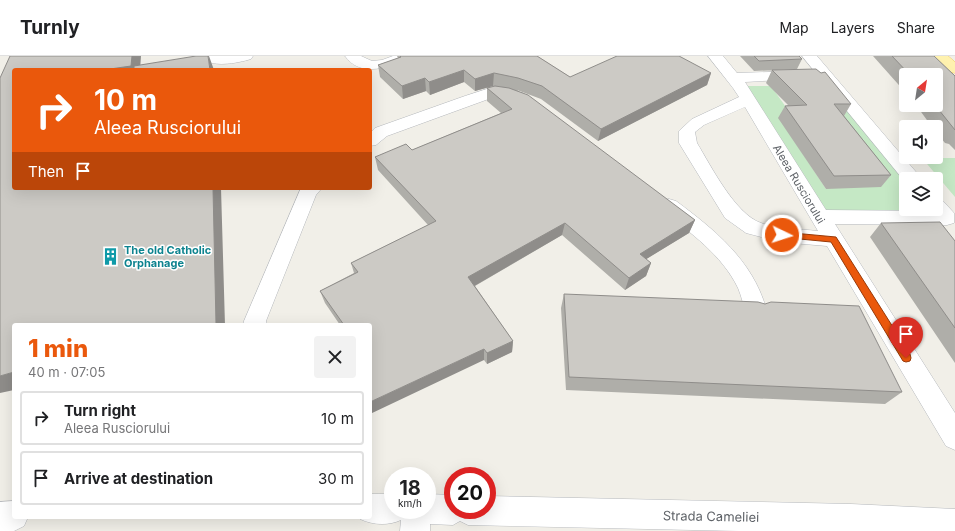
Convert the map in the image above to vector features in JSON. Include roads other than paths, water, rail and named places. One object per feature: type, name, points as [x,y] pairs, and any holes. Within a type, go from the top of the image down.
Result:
[{"type":"main road","points":[[939,56],[955,69]]},
{"type":"street","points":[[207,56],[217,60],[230,60],[246,56]]},
{"type":"street","points":[[352,56],[359,63],[372,66],[407,56]]},
{"type":"street","name":"Aleea Rusciorului","points":[[715,56],[734,78],[748,100],[955,437]]},
{"type":"street","points":[[809,56],[907,172]]},
{"type":"street","points":[[734,78],[825,74]]},
{"type":"street","points":[[372,139],[381,132],[471,98],[493,92],[512,95],[534,103]]},
{"type":"street","points":[[748,100],[698,122],[687,131],[688,143],[732,213],[753,228],[782,235],[833,239]]},
{"type":"street","points":[[256,323],[255,321],[308,192],[310,190]]},
{"type":"street","points":[[657,196],[700,229],[731,260],[748,286],[756,308]]},
{"type":"street","points":[[820,217],[946,218]]},
{"type":"street","points":[[372,509],[384,509]]},
{"type":"street","name":"Strada Cameliei","points":[[496,511],[853,525],[955,524]]},
{"type":"street","points":[[0,517],[12,516]]},
{"type":"street","points":[[415,531],[416,519]]},
{"type":"place","name":"The old Catholic Orphanage","points":[[111,256]]}]
